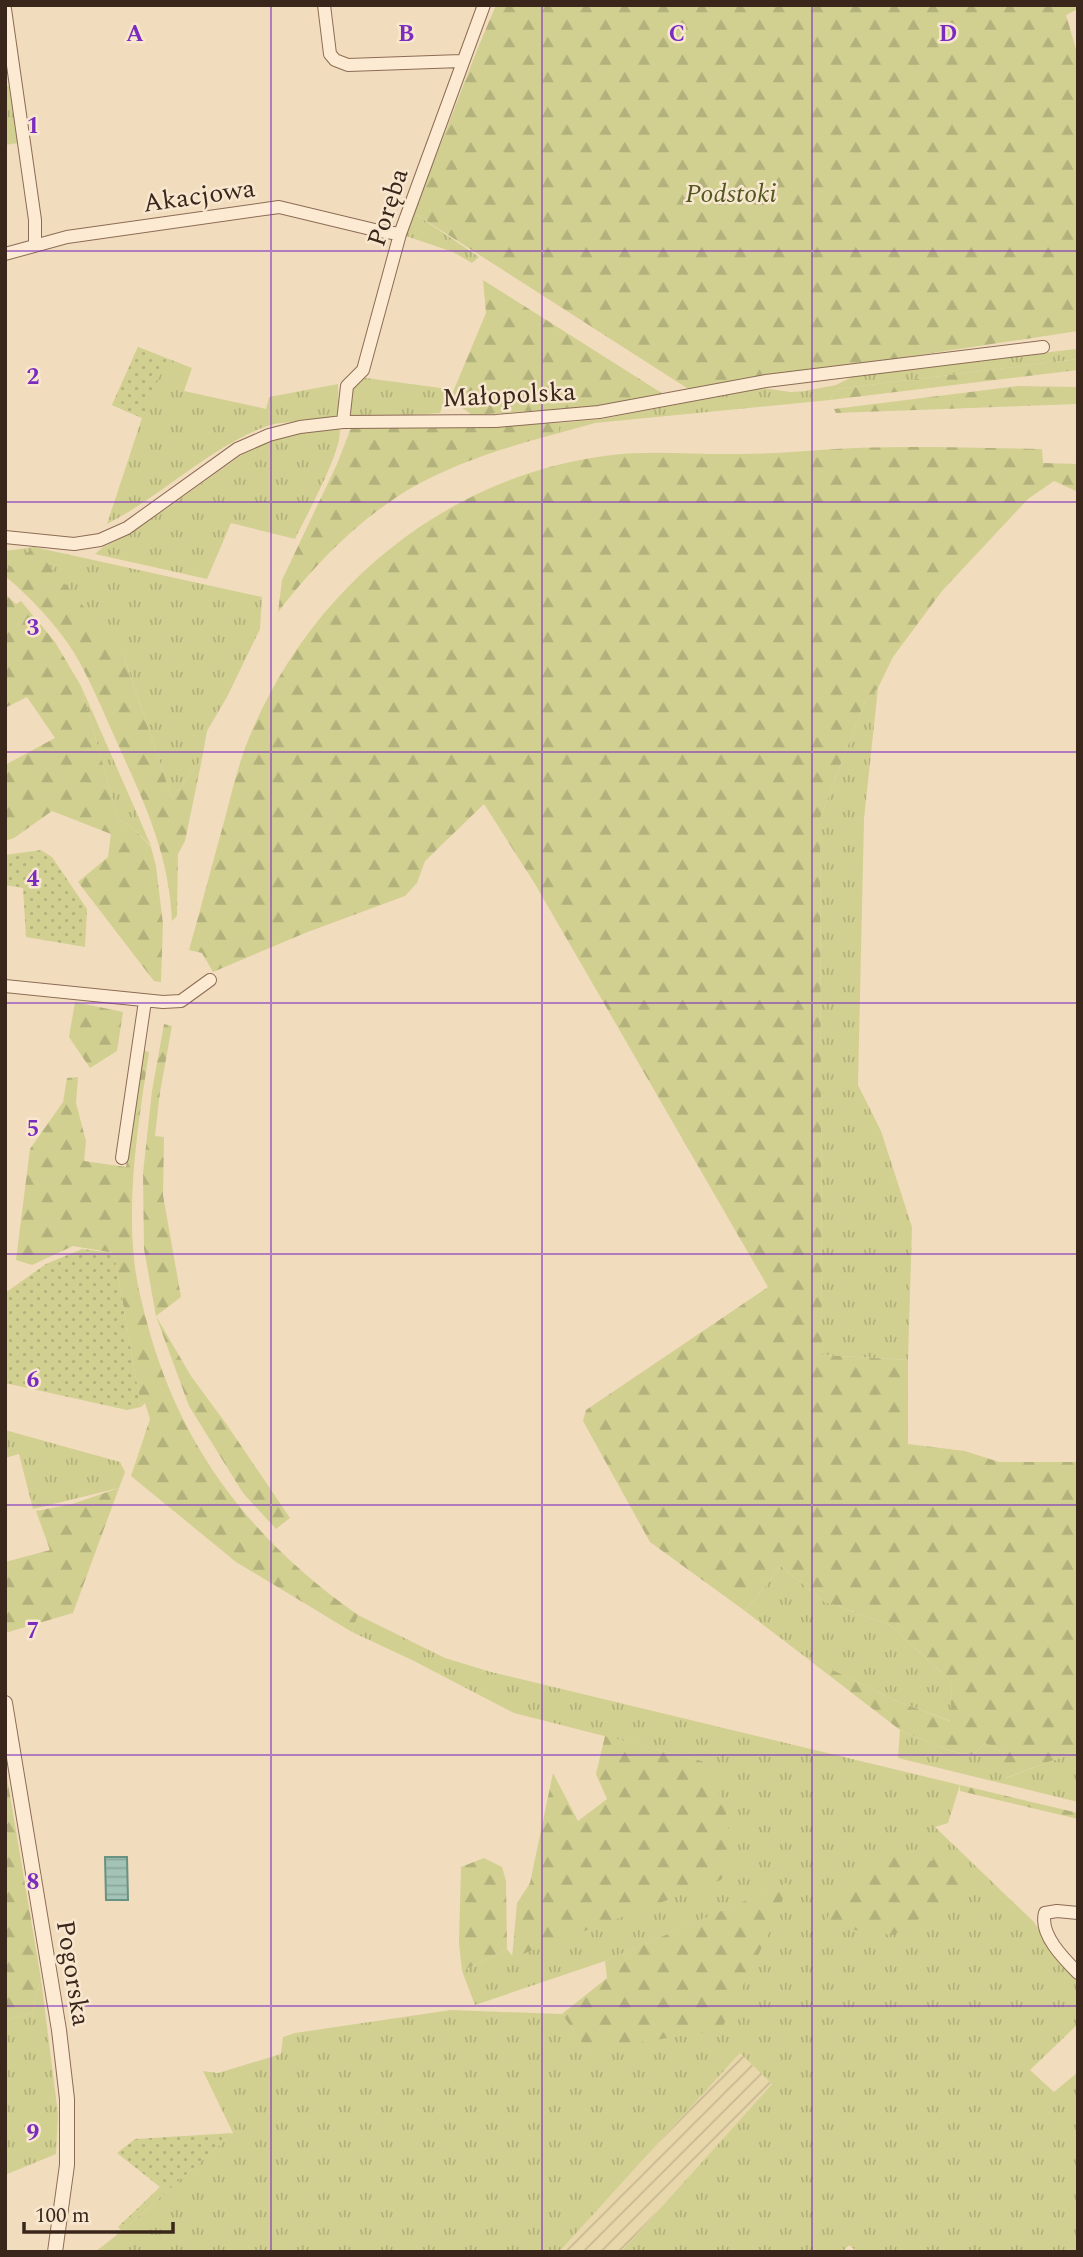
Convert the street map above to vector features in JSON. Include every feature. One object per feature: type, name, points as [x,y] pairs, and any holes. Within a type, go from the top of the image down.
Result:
[{"type":"street","points":[[324,5],[330,54],[335,60],[348,65],[461,61]]},
{"type":"street","name":"Poręba","points":[[343,422],[345,391],[350,380],[362,370],[400,234],[461,61],[484,5]]},
{"type":"street","points":[[5,9],[35,244]]},
{"type":"street","name":"Akacjowa","points":[[5,254],[35,244],[90,233],[279,207],[400,234]]},
{"type":"street","name":"Małopolska","points":[[5,537],[74,544],[100,540],[127,528],[237,449],[269,435],[300,427],[343,422],[496,421],[599,412],[766,382],[1043,347]]},
{"type":"street","points":[[5,986],[145,1001],[181,1001],[210,980]]},
{"type":"street","points":[[122,1158],[145,1001]]},
{"type":"street","name":"Pogorska","points":[[5,1703],[59,2030],[67,2099],[67,2165],[55,2252]]},
{"type":"street","points":[[1078,1913],[1045,1913],[1043,1920],[1053,1944],[1078,1973]]},
{"type":"shaded area","points":[[105,1857],[127,1857],[128,1900],[106,1900]]},
{"type":"shaded area","points":[[740,2053],[772,2084],[621,2252],[559,2252]]},
{"type":"green space","name":"Podstoki","points":[[496,5],[1078,5],[1078,9],[1066,15],[1078,56],[1078,331],[690,390],[414,213]]},
{"type":"green space","points":[[9,86],[18,143],[5,145],[5,87]]},
{"type":"green space","points":[[414,213],[479,257],[472,263],[453,252],[403,235],[409,228]]},
{"type":"green space","points":[[483,280],[668,397],[590,407],[472,415],[450,399],[486,313]]},
{"type":"green space","points":[[138,347],[192,368],[184,391],[266,409],[269,397],[338,384],[339,413],[327,418],[275,424],[245,435],[107,524],[142,418],[112,405]]},
{"type":"green space","points":[[138,347],[167,359],[142,418],[112,405]]},
{"type":"green space","points":[[1076,349],[1078,359],[836,389],[830,400],[595,423],[559,433],[559,423],[602,419],[762,388],[805,391],[836,385],[856,375]]},
{"type":"green space","points":[[1078,359],[1078,370],[830,400],[836,389]]},
{"type":"green space","points":[[360,379],[448,389],[440,413],[349,417],[350,388]]},
{"type":"green space","points":[[1019,386],[1078,387],[1078,404],[836,413],[834,409]]},
{"type":"green space","points":[[559,423],[559,433],[460,465],[428,479],[385,505],[327,555],[278,612],[282,580],[337,464],[351,428]]},
{"type":"green space","points":[[339,428],[331,465],[295,539],[231,523],[207,579],[95,554],[103,547],[132,533],[250,449],[299,432]]},
{"type":"green space","points":[[936,447],[1042,449],[1043,463],[1078,464],[1078,492],[1054,481],[1028,499],[942,591],[893,657],[878,688],[865,701],[820,818],[822,1355],[908,1360],[908,1444],[965,1451],[999,1462],[1078,1462],[1078,1751],[1005,1778],[1003,1752],[985,1743],[973,1755],[950,1751],[900,1730],[804,1656],[894,1700],[950,1721],[952,1682],[890,1625],[823,1601],[781,1566],[745,1611],[650,1542],[583,1421],[586,1410],[768,1287],[535,884],[484,804],[425,861],[417,883],[405,896],[305,933],[213,972],[202,953],[189,950],[243,753],[278,679],[310,631],[347,588],[389,549],[436,517],[486,490],[540,470],[597,457],[633,453],[752,454]]},
{"type":"green space","points":[[34,547],[262,597],[260,629],[207,731],[202,759],[172,798],[123,654],[5,571],[5,551]]},
{"type":"green space","points":[[34,547],[123,654],[172,798],[202,759],[185,841],[178,854],[177,916],[172,921],[166,872],[153,827],[90,683],[58,630],[5,576],[5,571]]},
{"type":"green space","points":[[5,594],[16,604],[21,601],[55,642],[81,686],[118,819],[132,827],[151,847],[163,924],[161,982],[154,981],[78,882],[108,857],[111,834],[52,811],[14,838],[5,841],[5,765],[55,738],[27,697],[5,708]]},
{"type":"green space","points":[[81,686],[151,846],[132,827],[118,819]]},
{"type":"green space","points":[[878,688],[864,819],[858,1085],[881,1131],[912,1227],[908,1360],[822,1355],[820,818],[865,701]]},
{"type":"green space","points":[[41,850],[52,857],[87,909],[85,947],[26,937],[23,888],[5,885],[5,855]]},
{"type":"green space","points":[[75,1002],[123,1012],[117,1051],[90,1068],[69,1037]]},
{"type":"green space","points":[[164,1024],[172,1026],[155,1136],[164,1137],[163,1195],[181,1297],[156,1316],[144,1249],[143,1173],[152,1091]]},
{"type":"green space","points":[[142,1050],[149,1052],[135,1155],[132,1232],[140,1295],[164,1374],[203,1455],[228,1491],[287,1557],[358,1615],[352,1632],[236,1562],[131,1476],[150,1419],[145,1403],[141,1407],[114,1253],[73,1246],[32,1265],[16,1260],[30,1149],[63,1102],[67,1078],[78,1077],[76,1103],[86,1141],[84,1161],[126,1167]]},
{"type":"green space","points":[[82,1249],[114,1253],[141,1407],[127,1410],[5,1383],[5,1293],[46,1264]]},
{"type":"green space","points":[[156,1316],[191,1376],[290,1518],[276,1529],[243,1493],[189,1406]]},
{"type":"green space","points":[[5,1430],[120,1462],[125,1472],[119,1488],[33,1509],[19,1454],[5,1458]]},
{"type":"green space","points":[[119,1488],[73,1613],[5,1633],[5,1562],[50,1550],[36,1511],[72,1504]]},
{"type":"green space","points":[[781,1566],[823,1601],[890,1625],[952,1682],[951,1721],[894,1700],[804,1656],[745,1611]]},
{"type":"green space","points":[[358,1615],[445,1658],[491,1672],[960,1785],[948,1823],[935,1827],[1034,1922],[1049,1946],[1078,1977],[1078,2024],[1030,2070],[1054,2092],[1078,2072],[1078,2247],[1074,2252],[857,2252],[849,2245],[842,2252],[621,2252],[772,2084],[740,2053],[559,2252],[95,2252],[233,2133],[203,2071],[218,2073],[281,2054],[283,2037],[295,2033],[451,2010],[562,2014],[587,2050],[788,1883],[605,1961],[475,2005],[462,1971],[507,1949],[513,1957],[702,1761],[514,1713],[352,1632]]},
{"type":"green space","points":[[900,1730],[950,1751],[973,1755],[985,1743],[1003,1752],[1006,1778],[1078,1751],[1078,1802],[898,1758]]},
{"type":"green space","points":[[605,1736],[702,1761],[725,1805],[732,1859],[721,1880],[512,1958],[517,1903],[530,1883],[553,1773],[578,1821],[607,1799],[596,1774]]},
{"type":"green space","points":[[5,1766],[41,1979],[32,2012],[5,2021]]},
{"type":"green space","points":[[960,1785],[1078,1813],[1078,1819],[960,1791]]},
{"type":"green space","points":[[932,1842],[952,1856],[960,1874],[962,1891],[894,1935],[824,1926],[845,1878],[871,1862],[894,1857],[933,1861]]},
{"type":"green space","points":[[484,1858],[502,1867],[506,1881],[507,1949],[462,1971],[459,1943],[461,1867]]},
{"type":"green space","points":[[789,1882],[775,1921],[721,2030],[587,2050],[562,2014],[607,1978],[605,1961]]},
{"type":"green space","points":[[41,1979],[58,2114],[56,2154],[5,2175],[5,2021],[32,2012]]},
{"type":"green space","points":[[233,2133],[122,2231],[118,2227],[160,2187],[117,2153],[135,2139]]}]
